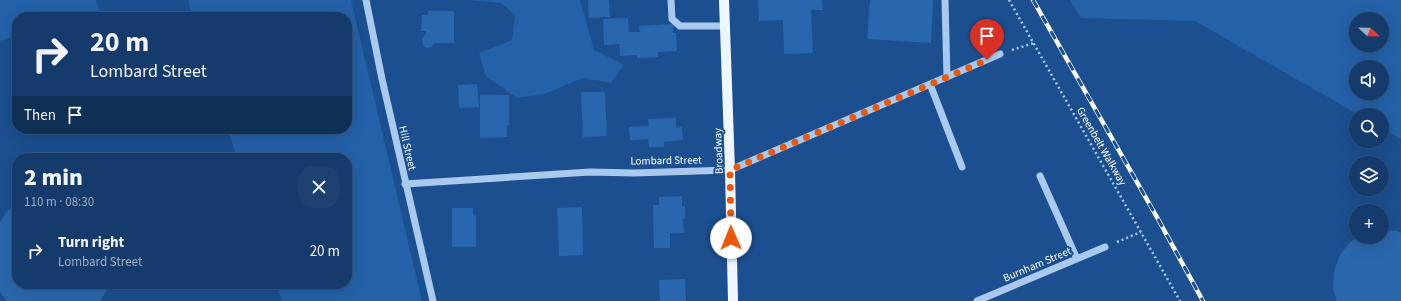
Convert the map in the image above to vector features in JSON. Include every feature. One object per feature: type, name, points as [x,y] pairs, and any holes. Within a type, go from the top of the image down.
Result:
[{"type":"main road","name":"Broadway","points":[[724,0],[733,301]]},
{"type":"street","name":"Hill Street","points":[[366,0],[405,184],[432,301]]},
{"type":"street","points":[[671,0],[672,19],[680,26],[725,26]]},
{"type":"street","points":[[945,0],[947,77]]},
{"type":"street","name":"Lombard Street","points":[[405,184],[590,172],[730,170],[1000,54]]},
{"type":"street","points":[[930,84],[962,167]]},
{"type":"street","points":[[1040,176],[1077,259]]},
{"type":"street","name":"Burnham Street","points":[[977,301],[1105,247]]},
{"type":"path","name":"Greenbelt Walkway","points":[[1009,0],[1180,301]]},
{"type":"path","points":[[1000,54],[1034,43]]},
{"type":"path","points":[[1105,247],[1141,232]]},
{"type":"shaded area","points":[[0,0],[96,0],[99,11],[96,12],[12,12],[12,37],[0,41]]},
{"type":"shaded area","points":[[188,0],[351,0],[422,301],[282,301],[278,289],[352,289],[352,153],[235,153],[230,134],[352,134],[352,12],[192,12]]},
{"type":"shaded area","points":[[468,0],[580,0],[594,50],[624,65],[611,83],[583,78],[544,94],[517,98],[486,76],[479,53],[512,40],[515,15],[501,3]]},
{"type":"shaded area","points":[[1070,0],[1401,0],[1401,139],[1389,132],[1389,108],[1349,108],[1349,109],[1195,21],[1081,18]]},
{"type":"building","points":[[588,0],[609,0],[610,17],[589,18]]},
{"type":"building","points":[[758,0],[822,0],[823,10],[811,10],[813,53],[784,54],[783,20],[759,21]]},
{"type":"building","points":[[870,0],[933,0],[931,43],[867,39]]},
{"type":"building","points":[[428,11],[454,11],[454,43],[434,43],[432,47],[426,48],[423,45],[422,38],[426,34],[426,31],[421,31],[422,15],[428,15]]},
{"type":"building","points":[[628,18],[629,32],[640,32],[639,26],[673,24],[673,33],[676,33],[677,51],[658,52],[658,57],[637,58],[637,55],[620,56],[619,44],[604,45],[603,19]]},
{"type":"building","points":[[477,84],[479,107],[459,108],[458,85]]},
{"type":"building","points":[[581,92],[605,92],[607,136],[583,137]]},
{"type":"building","points":[[480,95],[509,95],[509,125],[507,125],[507,137],[480,138]]},
{"type":"building","points":[[676,118],[676,128],[682,127],[683,140],[664,142],[664,147],[649,147],[648,139],[630,140],[629,127],[649,126],[648,119]]},
{"type":"building","points":[[682,196],[682,206],[685,206],[685,219],[683,219],[684,233],[670,233],[670,248],[654,248],[653,205],[659,205],[659,197]]},
{"type":"building","points":[[582,207],[583,255],[559,256],[557,208]]},
{"type":"building","points":[[12,208],[12,289],[108,289],[100,301],[7,301],[0,292],[0,222],[7,211]]},
{"type":"building","points":[[452,208],[473,208],[473,215],[476,216],[476,247],[452,247]]},
{"type":"building","points":[[1389,230],[1401,233],[1401,301],[1337,301],[1333,289],[1334,271],[1340,255],[1349,243],[1389,244]]},
{"type":"building","points":[[685,279],[686,301],[660,301],[659,280]]},
{"type":"railway","points":[[1033,0],[1203,301]]},
{"type":"route","points":[[731,238],[730,170],[987,60]]}]
